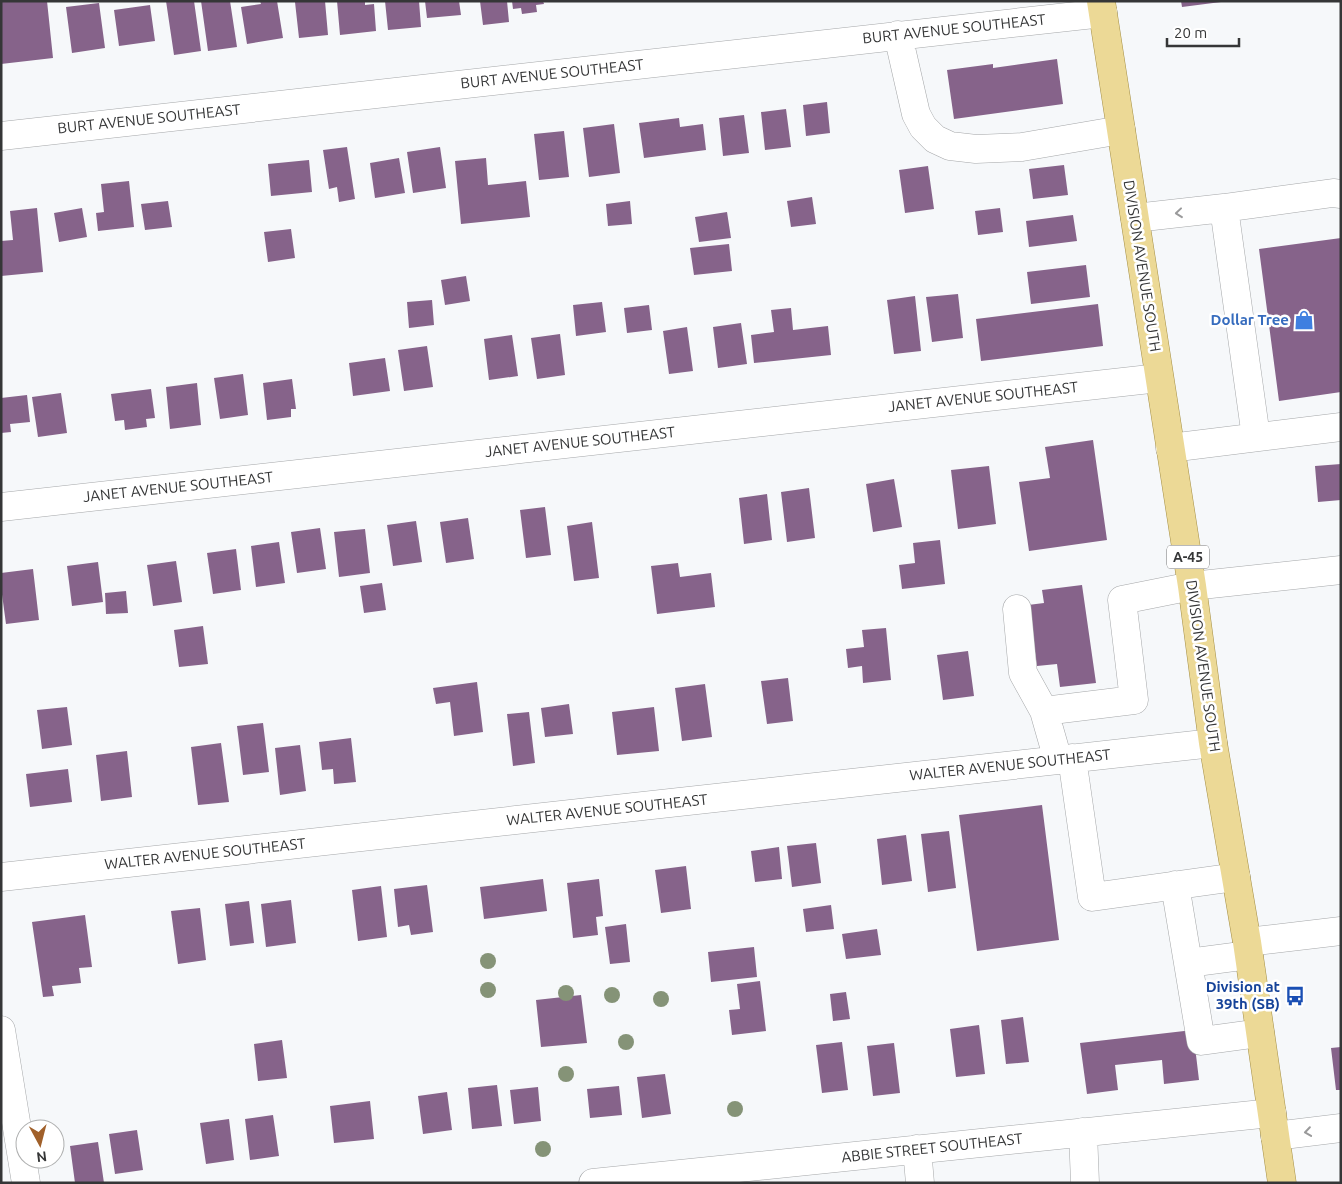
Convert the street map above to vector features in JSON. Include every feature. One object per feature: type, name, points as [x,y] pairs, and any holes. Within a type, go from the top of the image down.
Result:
[{"type":"main road","name":"DIVISION AVENUE SOUTH","points":[[1102,7],[1192,586],[1213,742],[1248,948],[1282,1183]]},
{"type":"street","name":"BURT AVENUE SOUTHEAST","points":[[1,136],[898,35],[1102,7]]},
{"type":"street","points":[[898,35],[916,114],[923,128],[935,138],[950,146],[976,150],[1022,147],[1121,130]]},
{"type":"street","points":[[1134,218],[1333,193],[1341,194]]},
{"type":"street","points":[[1224,208],[1256,437]]},
{"type":"street","name":"JANET AVENUE SOUTHEAST","points":[[1,507],[1159,378]]},
{"type":"street","points":[[1170,448],[1341,427]]},
{"type":"street","points":[[1044,711],[1134,700],[1122,600],[1192,586],[1341,570]]},
{"type":"street","points":[[1017,609],[1023,674],[1044,711],[1065,759],[1092,897],[1236,877]]},
{"type":"street","name":"WALTER AVENUE SOUTHEAST","points":[[1,877],[1213,742]]},
{"type":"street","points":[[1175,885],[1201,1041],[1260,1033]]},
{"type":"street","points":[[1188,963],[1248,948],[1341,931]]},
{"type":"street","points":[[1,1030],[26,1183]]},
{"type":"street","name":"ABBIE STREET SOUTHEAST","points":[[593,1183],[1083,1132],[1274,1125],[1341,1128]]},
{"type":"street","points":[[1083,1132],[1085,1183]]},
{"type":"street","points":[[917,1149],[920,1183]]},
{"type":"building","points":[[1,1],[47,1],[53,58],[1,64]]},
{"type":"building","points":[[166,1],[194,1],[201,51],[174,55]]},
{"type":"building","points":[[201,1],[230,1],[237,47],[208,51]]},
{"type":"building","points":[[260,1],[277,1],[283,38],[247,44],[241,7],[261,4]]},
{"type":"building","points":[[325,1],[328,35],[299,38],[295,2]]},
{"type":"building","points":[[337,1],[365,1],[365,5],[374,4],[376,31],[340,35]]},
{"type":"building","points":[[385,1],[419,1],[421,27],[388,30]]},
{"type":"building","points":[[425,1],[459,1],[461,15],[427,18]]},
{"type":"building","points":[[480,1],[507,1],[509,22],[483,25]]},
{"type":"building","points":[[512,1],[543,1],[544,4],[536,5],[537,12],[522,14],[521,8],[513,9]]},
{"type":"building","points":[[1181,1],[1221,1],[1221,2],[1182,7]]},
{"type":"building","points":[[99,3],[105,48],[72,53],[66,7]]},
{"type":"building","points":[[150,5],[155,41],[119,46],[114,10]]},
{"type":"building","points":[[1057,59],[1063,104],[954,119],[947,70],[993,64],[993,68]]},
{"type":"building","points":[[827,102],[830,133],[806,136],[803,105]]},
{"type":"building","points":[[786,109],[791,147],[765,150],[761,112]]},
{"type":"building","points":[[744,115],[749,153],[723,156],[719,118]]},
{"type":"building","points":[[679,118],[680,127],[703,124],[706,150],[644,158],[639,123]]},
{"type":"building","points":[[614,124],[620,173],[589,177],[583,128]]},
{"type":"building","points":[[564,131],[569,177],[539,180],[534,134]]},
{"type":"building","points":[[347,147],[355,199],[339,202],[337,187],[329,189],[323,150]]},
{"type":"building","points":[[440,147],[446,188],[413,193],[407,152]]},
{"type":"building","points":[[399,158],[405,193],[375,198],[370,163]]},
{"type":"building","points":[[486,158],[488,185],[526,181],[530,217],[461,224],[455,161]]},
{"type":"building","points":[[309,160],[312,192],[271,196],[268,164]]},
{"type":"building","points":[[1064,165],[1068,195],[1033,199],[1029,169]]},
{"type":"building","points":[[928,166],[934,209],[905,213],[899,170]]},
{"type":"building","points":[[129,181],[134,227],[98,231],[96,213],[104,212],[101,184]]},
{"type":"building","points":[[812,197],[816,224],[791,227],[787,201]]},
{"type":"building","points":[[168,201],[172,227],[145,230],[141,204]]},
{"type":"building","points":[[630,201],[632,224],[608,226],[606,204]]},
{"type":"building","points":[[37,208],[43,272],[1,276],[1,241],[13,240],[10,211]]},
{"type":"building","points":[[82,208],[87,237],[59,242],[54,213]]},
{"type":"building","points":[[1000,208],[1003,232],[978,235],[975,211]]},
{"type":"building","points":[[727,212],[731,238],[699,242],[695,217]]},
{"type":"building","points":[[1073,215],[1077,241],[1029,247],[1026,221]]},
{"type":"building","points":[[291,229],[295,258],[268,262],[264,232]]},
{"type":"building","name":"Dollar Tree","points":[[1341,238],[1341,392],[1279,401],[1259,249]]},
{"type":"building","points":[[729,244],[732,271],[694,275],[690,248]]},
{"type":"building","points":[[1086,265],[1090,297],[1031,304],[1027,272]]},
{"type":"building","points":[[466,276],[470,301],[445,305],[441,280]]},
{"type":"building","points":[[958,294],[963,338],[932,342],[926,297]]},
{"type":"building","points":[[915,296],[921,351],[894,354],[887,300]]},
{"type":"building","points":[[432,300],[434,325],[409,328],[407,302]]},
{"type":"building","points":[[602,302],[606,332],[576,336],[573,305]]},
{"type":"building","points":[[1098,304],[1103,346],[981,361],[976,319]]},
{"type":"building","points":[[649,305],[652,330],[627,333],[624,308]]},
{"type":"building","points":[[791,308],[793,330],[828,326],[831,355],[754,363],[751,335],[774,332],[771,310]]},
{"type":"building","points":[[741,323],[747,364],[718,368],[713,327]]},
{"type":"building","points":[[687,327],[693,371],[669,374],[663,331]]},
{"type":"building","points":[[560,334],[565,375],[537,379],[531,338]]},
{"type":"building","points":[[512,335],[518,376],[489,380],[484,339]]},
{"type":"building","points":[[427,346],[433,387],[404,391],[398,350]]},
{"type":"building","points":[[385,358],[390,391],[353,396],[349,363]]},
{"type":"building","points":[[243,374],[248,415],[220,419],[214,378]]},
{"type":"building","points":[[292,379],[296,409],[291,409],[291,417],[267,420],[263,383]]},
{"type":"building","points":[[197,383],[201,425],[170,429],[166,387]]},
{"type":"building","points":[[151,389],[155,418],[146,419],[147,427],[125,430],[124,420],[115,421],[111,394]]},
{"type":"building","points":[[61,393],[67,433],[38,437],[32,397]]},
{"type":"building","points":[[27,395],[30,422],[10,424],[11,432],[1,433],[1,398]]},
{"type":"building","points":[[1093,440],[1107,540],[1029,551],[1019,482],[1050,478],[1045,447]]},
{"type":"building","points":[[1341,464],[1341,500],[1318,502],[1315,466]]},
{"type":"building","points":[[989,466],[996,524],[958,529],[951,470]]},
{"type":"building","points":[[894,479],[902,527],[873,532],[866,484]]},
{"type":"building","points":[[809,488],[815,538],[787,542],[781,492]]},
{"type":"building","points":[[767,494],[772,540],[744,544],[739,498]]},
{"type":"building","points":[[545,507],[551,555],[526,558],[520,510]]},
{"type":"building","points":[[468,518],[474,559],[446,563],[440,522]]},
{"type":"building","points":[[416,521],[422,562],[393,566],[387,525]]},
{"type":"building","points":[[592,522],[599,578],[574,581],[567,526]]},
{"type":"building","points":[[320,528],[326,569],[297,573],[291,532]]},
{"type":"building","points":[[365,529],[370,573],[339,577],[334,532]]},
{"type":"building","points":[[940,540],[945,584],[902,589],[899,565],[915,563],[913,543]]},
{"type":"building","points":[[279,542],[285,583],[256,587],[251,546]]},
{"type":"building","points":[[236,549],[241,590],[213,594],[207,553]]},
{"type":"building","points":[[176,561],[182,602],[153,606],[147,565]]},
{"type":"building","points":[[98,562],[103,602],[72,606],[67,566]]},
{"type":"building","points":[[678,563],[680,577],[711,573],[715,607],[657,614],[651,566]]},
{"type":"building","points":[[33,569],[39,620],[6,624],[1,573]]},
{"type":"building","points":[[382,583],[386,610],[364,613],[360,586]]},
{"type":"building","points":[[1082,585],[1096,683],[1060,687],[1057,664],[1037,666],[1028,605],[1044,603],[1042,590]]},
{"type":"building","points":[[126,591],[128,613],[106,614],[105,593]]},
{"type":"building","points":[[203,626],[208,664],[179,667],[174,630]]},
{"type":"building","points":[[886,628],[891,680],[863,683],[862,666],[848,668],[846,649],[864,647],[862,630]]},
{"type":"building","points":[[968,651],[974,696],[943,700],[937,655]]},
{"type":"building","points":[[788,678],[793,721],[767,724],[761,681]]},
{"type":"building","points":[[477,682],[483,732],[454,736],[450,702],[436,704],[433,688]]},
{"type":"building","points":[[705,684],[712,737],[682,741],[675,688]]},
{"type":"building","points":[[569,704],[573,734],[545,737],[541,708]]},
{"type":"building","points":[[67,707],[72,745],[42,749],[37,710]]},
{"type":"building","points":[[654,707],[659,751],[617,755],[612,712]]},
{"type":"building","points":[[529,712],[535,763],[513,766],[507,714]]},
{"type":"building","points":[[263,723],[269,772],[243,775],[237,726]]},
{"type":"building","points":[[351,738],[356,782],[334,784],[333,769],[322,770],[319,742]]},
{"type":"building","points":[[221,743],[229,802],[198,805],[191,747]]},
{"type":"building","points":[[300,745],[306,791],[280,795],[275,748]]},
{"type":"building","points":[[127,751],[132,797],[101,801],[96,755]]},
{"type":"building","points":[[68,769],[72,802],[30,807],[26,774]]},
{"type":"building","points":[[1042,805],[1059,940],[977,951],[959,815]]},
{"type":"building","points":[[949,831],[956,888],[928,892],[921,834]]},
{"type":"building","points":[[906,835],[912,881],[882,885],[877,839]]},
{"type":"building","points":[[816,843],[821,883],[792,887],[787,846]]},
{"type":"building","points":[[779,847],[782,879],[755,882],[751,851]]},
{"type":"building","points":[[686,866],[691,909],[661,913],[655,870]]},
{"type":"building","points":[[543,879],[547,911],[484,919],[480,887]]},
{"type":"building","points":[[599,879],[603,916],[596,917],[598,935],[573,938],[567,883]]},
{"type":"building","points":[[427,885],[433,932],[411,935],[409,925],[398,927],[394,889]]},
{"type":"building","points":[[381,886],[387,937],[358,941],[352,890]]},
{"type":"building","points":[[291,900],[296,943],[266,947],[261,904]]},
{"type":"building","points":[[249,901],[254,943],[230,946],[225,904]]},
{"type":"building","points":[[831,905],[834,929],[806,932],[803,909]]},
{"type":"building","points":[[200,908],[206,960],[178,964],[171,911]]},
{"type":"building","points":[[85,915],[92,967],[79,968],[81,983],[52,986],[54,996],[43,997],[32,922]]},
{"type":"building","points":[[626,924],[630,962],[610,964],[605,927]]},
{"type":"building","points":[[877,929],[881,955],[846,959],[842,934]]},
{"type":"building","points":[[754,947],[757,977],[711,982],[708,952]]},
{"type":"building","points":[[760,981],[766,1031],[732,1035],[729,1010],[740,1009],[737,984]]},
{"type":"building","points":[[846,992],[850,1019],[833,1021],[830,994]]},
{"type":"building","points":[[581,995],[587,1043],[541,1047],[536,1000]]},
{"type":"building","points":[[1023,1017],[1029,1062],[1006,1064],[1001,1020]]},
{"type":"building","points":[[979,1025],[985,1074],[956,1077],[950,1029]]},
{"type":"building","points":[[1193,1030],[1199,1080],[1164,1084],[1162,1060],[1115,1065],[1118,1090],[1087,1094],[1080,1043]]},
{"type":"building","points":[[282,1040],[287,1078],[258,1081],[254,1044]]},
{"type":"building","points":[[842,1042],[848,1090],[822,1093],[816,1045]]},
{"type":"building","points":[[894,1043],[900,1093],[873,1096],[867,1046]]},
{"type":"building","points":[[1341,1047],[1341,1090],[1336,1090],[1331,1048]]},
{"type":"building","points":[[665,1074],[671,1114],[642,1118],[637,1077]]},
{"type":"building","points":[[497,1085],[502,1126],[472,1129],[468,1088]]},
{"type":"building","points":[[619,1086],[622,1115],[590,1118],[587,1089]]},
{"type":"building","points":[[538,1087],[541,1121],[514,1124],[510,1090]]},
{"type":"building","points":[[447,1092],[452,1130],[423,1134],[418,1096]]},
{"type":"building","points":[[370,1101],[374,1139],[334,1143],[330,1106]]},
{"type":"building","points":[[273,1115],[279,1156],[250,1160],[245,1119]]},
{"type":"building","points":[[229,1119],[234,1160],[206,1164],[200,1123]]},
{"type":"building","points":[[137,1130],[143,1170],[115,1174],[109,1134]]},
{"type":"building","points":[[98,1142],[104,1183],[75,1183],[70,1146]]},
{"type":"place","name":"Dollar Tree","points":[[1304,320]]},
{"type":"place","name":"Division at 39th (SB)","points":[[1295,996]]}]
